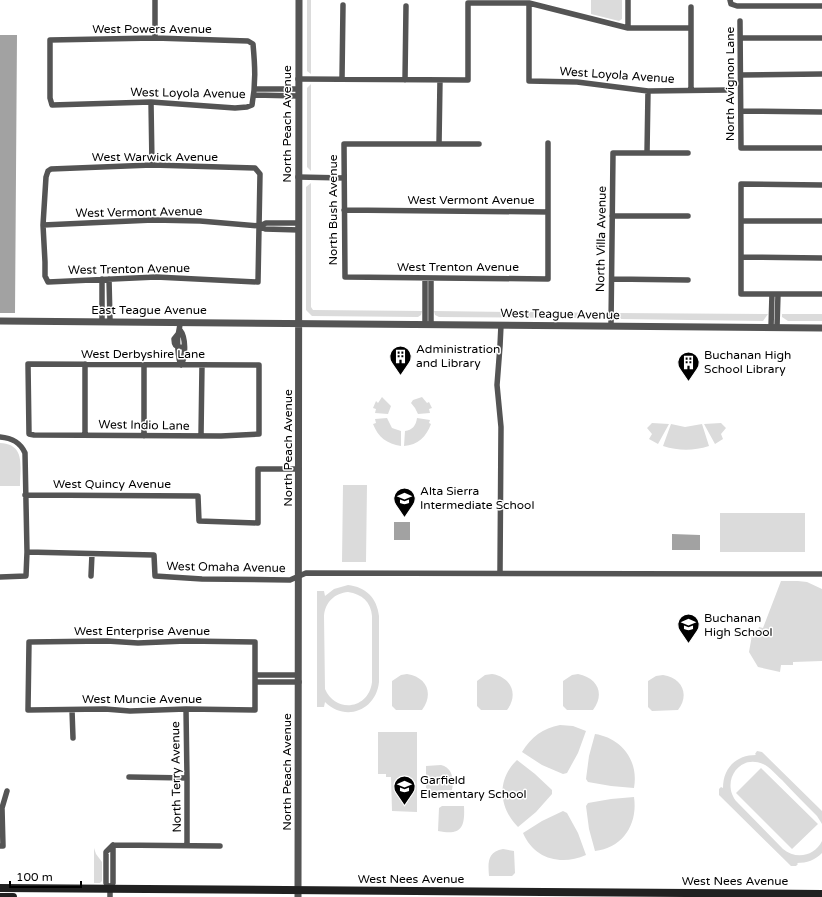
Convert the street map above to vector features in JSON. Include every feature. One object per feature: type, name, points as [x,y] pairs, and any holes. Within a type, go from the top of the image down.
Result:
[{"type":"main road","name":"West Nees Avenue","points":[[0,888],[110,893],[822,894]]},
{"type":"main road","points":[[0,897],[13,897]]},
{"type":"street","points":[[155,0],[155,38]]},
{"type":"street","name":"North Peach Avenue","points":[[298,894],[299,0]]},
{"type":"street","points":[[628,0],[628,28]]},
{"type":"street","points":[[731,2],[737,6],[822,6]]},
{"type":"street","points":[[298,79],[468,80],[468,3],[529,4],[628,28],[691,28]]},
{"type":"street","name":"West Loyola Avenue","points":[[529,4],[529,81],[577,82],[648,90],[727,90]]},
{"type":"street","points":[[342,80],[343,5]]},
{"type":"street","points":[[405,80],[406,6]]},
{"type":"street","points":[[691,90],[692,6]]},
{"type":"street","name":"North Avignon Lane","points":[[740,21],[741,148],[822,148]]},
{"type":"street","name":"West Powers Avenue","points":[[52,105],[50,92],[50,40],[155,38],[248,41],[253,44],[255,88]]},
{"type":"street","points":[[741,38],[822,38]]},
{"type":"street","points":[[741,75],[822,74]]},
{"type":"street","points":[[440,80],[439,144],[479,144]]},
{"type":"street","points":[[255,88],[298,92],[254,95],[255,88]]},
{"type":"street","points":[[648,90],[647,153],[688,153]]},
{"type":"street","name":"West Loyola Avenue","points":[[52,105],[151,102],[235,108],[252,105],[254,95]]},
{"type":"street","points":[[151,102],[152,166]]},
{"type":"street","points":[[741,111],[822,112]]},
{"type":"street","name":"North Bush Avenue","points":[[344,277],[344,144],[439,144]]},
{"type":"street","points":[[548,144],[548,212]]},
{"type":"street","name":"North Villa Avenue","points":[[611,326],[613,153],[647,153]]},
{"type":"street","name":"West Warwick Avenue","points":[[43,225],[46,177],[48,171],[51,169],[152,166],[255,168],[260,174],[260,226]]},
{"type":"street","points":[[298,177],[344,178]]},
{"type":"street","points":[[822,185],[742,184],[741,221],[741,294],[822,294]]},
{"type":"street","name":"West Vermont Avenue","points":[[344,210],[548,212]]},
{"type":"street","name":"West Trenton Avenue","points":[[344,277],[548,279],[548,212]]},
{"type":"street","points":[[612,216],[688,216]]},
{"type":"street","name":"West Vermont Avenue","points":[[43,225],[153,220],[200,221],[260,226],[265,229],[299,226]]},
{"type":"street","points":[[741,221],[822,221]]},
{"type":"street","name":"West Trenton Avenue","points":[[43,225],[45,276],[48,282],[156,277],[258,282],[260,226]]},
{"type":"street","points":[[741,257],[822,258]]},
{"type":"street","points":[[428,278],[428,324]]},
{"type":"street","points":[[106,279],[106,321]]},
{"type":"street","points":[[612,279],[688,280]]},
{"type":"street","points":[[774,327],[775,294]]},
{"type":"street","name":"East Teague Avenue","points":[[0,320],[299,323]]},
{"type":"street","points":[[180,322],[179,332],[174,339],[174,343],[181,347]]},
{"type":"street","name":"West Teague Avenue","points":[[299,323],[822,328]]},
{"type":"street","points":[[500,573],[501,428],[497,385],[501,325]]},
{"type":"street","points":[[179,332],[184,334],[178,360],[181,365]]},
{"type":"street","name":"West Derbyshire Lane","points":[[29,434],[28,364],[259,365],[259,434]]},
{"type":"street","points":[[85,364],[85,435]]},
{"type":"street","points":[[144,365],[144,436]]},
{"type":"street","points":[[201,436],[202,365]]},
{"type":"street","name":"West Indio Lane","points":[[29,434],[144,436],[259,434]]},
{"type":"street","points":[[0,437],[9,438],[20,444],[24,453],[27,552],[26,576],[0,577]]},
{"type":"street","name":"West Quincy Avenue","points":[[25,495],[198,496],[199,521],[258,523],[258,469],[299,469]]},
{"type":"street","name":"West Omaha Avenue","points":[[27,552],[154,555],[156,576],[164,577],[290,580],[298,576]]},
{"type":"street","points":[[91,576],[92,554]]},
{"type":"street","points":[[298,576],[306,573],[822,574]]},
{"type":"street","name":"West Enterprise Avenue","points":[[28,710],[29,642],[255,642],[255,675]]},
{"type":"street","points":[[255,675],[299,679],[255,682],[255,675]]},
{"type":"street","name":"West Muncie Avenue","points":[[28,710],[255,710],[255,682]]},
{"type":"street","name":"North Terry Avenue","points":[[186,709],[188,778],[187,845]]},
{"type":"street","points":[[72,710],[73,738]]},
{"type":"street","points":[[130,777],[188,778]]},
{"type":"street","points":[[0,846],[3,846],[2,808],[7,790]]},
{"type":"street","points":[[110,893],[113,883],[113,845],[220,846]]},
{"type":"shaded area","points":[[307,0],[311,0],[311,74],[307,71]]},
{"type":"shaded area","points":[[591,0],[622,0],[622,19],[619,21],[591,14]]},
{"type":"shaded area","points":[[0,35],[17,35],[15,313],[0,313]]},
{"type":"shaded area","points":[[311,84],[311,171],[307,167],[307,88]]},
{"type":"shaded area","points":[[311,183],[311,307],[313,310],[422,311],[421,315],[418,317],[312,316],[306,310],[306,187]]},
{"type":"shaded area","points":[[434,311],[606,313],[602,318],[439,317],[435,315]]},
{"type":"shaded area","points":[[616,313],[768,314],[763,321],[621,319]]},
{"type":"shaded area","points":[[782,314],[822,314],[822,321],[788,321],[782,317]]},
{"type":"shaded area","points":[[382,397],[391,406],[388,414],[375,413],[376,409],[373,408],[376,401],[378,403]]},
{"type":"shaded area","points":[[422,397],[427,403],[429,402],[432,408],[429,409],[430,413],[418,414],[411,403],[413,400]]},
{"type":"shaded area","points":[[387,418],[392,428],[401,431],[401,446],[387,442],[375,429],[373,424],[376,423],[375,419]]},
{"type":"shaded area","points":[[417,418],[430,420],[429,423],[431,424],[429,429],[421,440],[404,446],[405,431],[410,430],[413,427]]},
{"type":"shaded area","points":[[652,423],[669,424],[658,444],[649,439],[652,434],[647,428]]},
{"type":"shaded area","points":[[721,423],[726,428],[721,434],[723,439],[715,444],[704,424]]},
{"type":"shaded area","points":[[671,424],[685,427],[702,424],[709,446],[686,450],[663,446]]},
{"type":"shaded area","points":[[0,443],[8,444],[14,447],[18,452],[21,464],[20,486],[0,486]]},
{"type":"shaded area","points":[[343,485],[367,485],[366,562],[342,562]]},
{"type":"shaded area","points":[[720,513],[805,513],[805,552],[720,552]]},
{"type":"shaded area","points":[[394,522],[410,522],[410,540],[394,540]]},
{"type":"shaded area","points":[[672,534],[700,535],[700,550],[672,550]]},
{"type":"shaded area","points":[[781,581],[807,582],[822,589],[822,661],[793,662],[793,665],[781,665],[780,672],[758,667],[749,652],[752,635],[757,635],[759,627],[763,628]]},
{"type":"shaded area","points":[[348,585],[360,588],[370,594],[376,604],[379,616],[379,682],[377,692],[366,706],[350,712],[333,708],[325,702],[324,707],[317,707],[317,591],[324,591],[325,596],[334,589]],"holes":[[[348,592],[353,593],[365,600],[371,611],[372,682],[370,691],[359,703],[344,705],[330,697],[325,689],[324,616],[326,606],[335,596]]]},
{"type":"shaded area","points":[[407,674],[424,682],[428,692],[428,698],[422,710],[396,710],[392,706],[392,681],[401,675]]},
{"type":"shaded area","points":[[492,674],[504,679],[511,687],[513,692],[511,704],[507,710],[481,710],[477,706],[477,681],[485,675]]},
{"type":"shaded area","points":[[578,674],[590,679],[598,688],[599,698],[593,710],[567,710],[563,706],[563,681],[572,675]]},
{"type":"shaded area","points":[[663,675],[675,679],[682,688],[684,693],[682,704],[678,710],[652,711],[648,707],[648,681],[656,676]]},
{"type":"shaded area","points":[[560,725],[573,726],[586,731],[578,753],[567,773],[563,774],[542,765],[522,752],[529,742],[538,734],[548,728]]},
{"type":"shaded area","points":[[378,732],[417,732],[417,812],[392,811],[391,777],[386,777],[386,774],[378,774]]},
{"type":"shaded area","points":[[595,734],[613,740],[626,752],[634,768],[634,788],[588,782],[586,779],[589,756]]},
{"type":"shaded area","points":[[757,751],[762,752],[822,811],[822,824],[817,816],[782,780],[771,769],[763,764],[754,762],[746,763],[740,766],[731,779],[732,794],[737,802],[783,849],[788,852],[805,855],[815,850],[822,841],[822,853],[814,859],[807,862],[797,863],[798,864],[796,866],[791,866],[719,795],[719,789],[721,787],[723,788],[725,774],[732,764],[742,757],[756,755],[755,754]]},
{"type":"shaded area","points":[[517,760],[552,790],[552,794],[536,812],[518,827],[507,811],[502,794],[506,776],[510,768]]},
{"type":"shaded area","points":[[441,765],[448,769],[452,775],[452,790],[429,791],[426,788],[426,766]]},
{"type":"shaded area","points":[[761,768],[818,824],[792,849],[736,793]]},
{"type":"shaded area","points":[[634,797],[634,816],[631,825],[621,840],[605,849],[595,851],[589,829],[586,806],[588,803]]},
{"type":"shaded area","points":[[442,806],[464,806],[463,824],[457,831],[438,831],[439,808]]},
{"type":"shaded area","points":[[563,811],[567,813],[578,833],[586,855],[567,860],[549,858],[534,849],[523,833],[542,821]]},
{"type":"shaded area","points":[[94,848],[96,854],[102,862],[102,881],[100,883],[94,883]]},
{"type":"shaded area","points":[[503,849],[514,851],[515,873],[512,876],[489,876],[489,863],[491,855],[498,850]]},
{"type":"place","name":"Administration and Library","points":[[400,376]]},
{"type":"place","name":"Buchanan High School Library","points":[[688,382]]},
{"type":"place","name":"Alta Sierra Intermediate School","points":[[405,518]]},
{"type":"place","name":"Buchanan High School","points":[[689,644]]},
{"type":"place","name":"Garfield Elementary School","points":[[405,806]]}]
